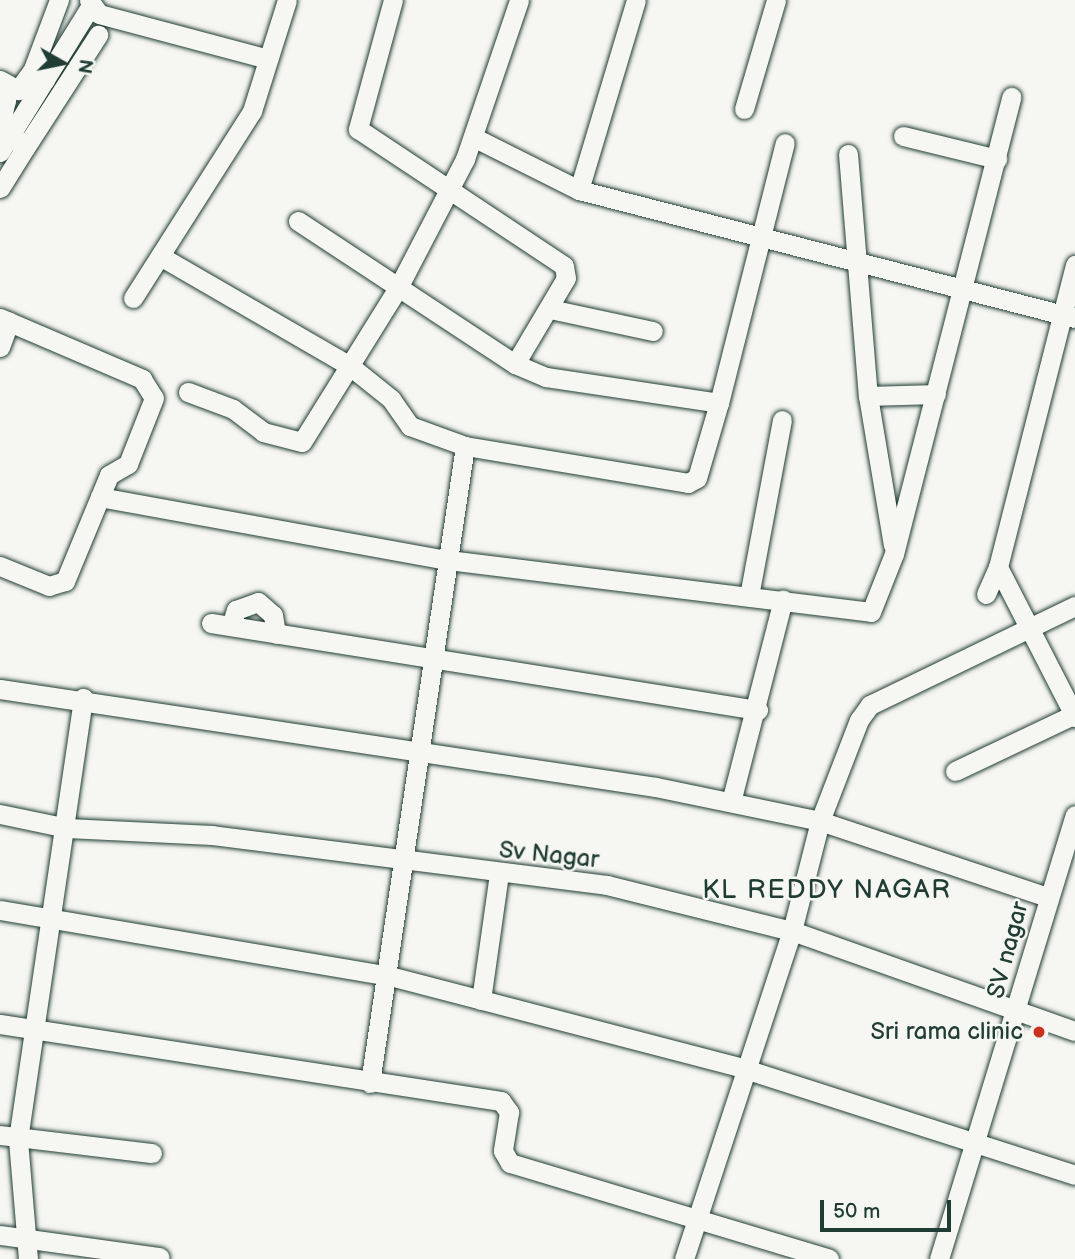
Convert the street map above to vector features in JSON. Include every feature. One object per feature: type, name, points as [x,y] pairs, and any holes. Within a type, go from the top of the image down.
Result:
[{"type":"street","points":[[0,80],[18,90],[39,74],[59,0]]},
{"type":"street","points":[[133,298],[252,111],[287,0]]},
{"type":"street","points":[[393,0],[358,129],[448,194],[564,266],[566,278],[515,364]]},
{"type":"street","points":[[188,392],[233,410],[263,432],[302,442],[399,286],[448,194],[473,136],[519,0]]},
{"type":"street","points":[[579,190],[636,0]]},
{"type":"street","points":[[744,110],[776,0]]},
{"type":"street","points":[[4,126],[90,4],[268,59]]},
{"type":"street","points":[[0,188],[98,35]]},
{"type":"street","points":[[0,97],[6,100],[0,152]]},
{"type":"street","points":[[100,497],[448,560],[871,612],[894,554],[964,291],[1011,97]]},
{"type":"street","points":[[4,126],[25,148]]},
{"type":"street","points":[[473,136],[579,190],[1069,316]]},
{"type":"street","points":[[902,136],[997,159]]},
{"type":"street","points":[[160,256],[350,366],[391,399],[410,425],[465,446],[688,483],[697,478],[719,403],[785,143]]},
{"type":"street","points":[[848,154],[868,396],[894,554]]},
{"type":"street","points":[[298,221],[515,364],[546,377],[719,403]]},
{"type":"street","points":[[986,594],[998,567],[1069,316],[1075,265]]},
{"type":"street","points":[[550,309],[653,331]]},
{"type":"street","points":[[0,347],[5,320],[149,385],[154,398],[128,464],[109,475],[61,585],[0,566]]},
{"type":"street","points":[[868,396],[936,394]]},
{"type":"street","points":[[749,596],[782,421]]},
{"type":"street","points":[[370,1083],[465,446]]},
{"type":"street","points":[[955,771],[1074,715],[998,567]]},
{"type":"street","points":[[731,802],[758,710],[783,600]]},
{"type":"street","points":[[276,634],[273,615],[258,602],[236,610],[221,624],[276,634],[432,661],[758,710]]},
{"type":"street","points":[[684,1259],[742,1068],[792,931],[820,821],[870,705],[1075,606]]},
{"type":"street","points":[[0,689],[83,698],[731,802],[820,821],[1047,897]]},
{"type":"street","points":[[28,1259],[9,1137],[33,1028],[52,917],[67,828],[83,698]]},
{"type":"street","name":"Sv Nagar","points":[[0,814],[67,828],[212,835],[401,863],[607,885],[792,931],[1075,1031]]},
{"type":"street","name":"SV nagar","points":[[939,1259],[973,1144],[1017,1012],[1047,897],[1075,814]]},
{"type":"street","points":[[481,1000],[499,874]]},
{"type":"street","points":[[0,910],[386,975],[742,1068],[1075,1175]]},
{"type":"street","points":[[0,1024],[370,1083],[501,1101],[509,1112],[503,1151],[510,1163],[829,1259]]},
{"type":"street","points":[[9,1137],[152,1153]]},
{"type":"street","points":[[0,1235],[23,1234],[159,1257]]},
{"type":"place","name":"Sri rama clinic","points":[[1039,1032]]},
{"type":"district","name":"KL REDDY NAGAR","points":[[827,891]]}]
